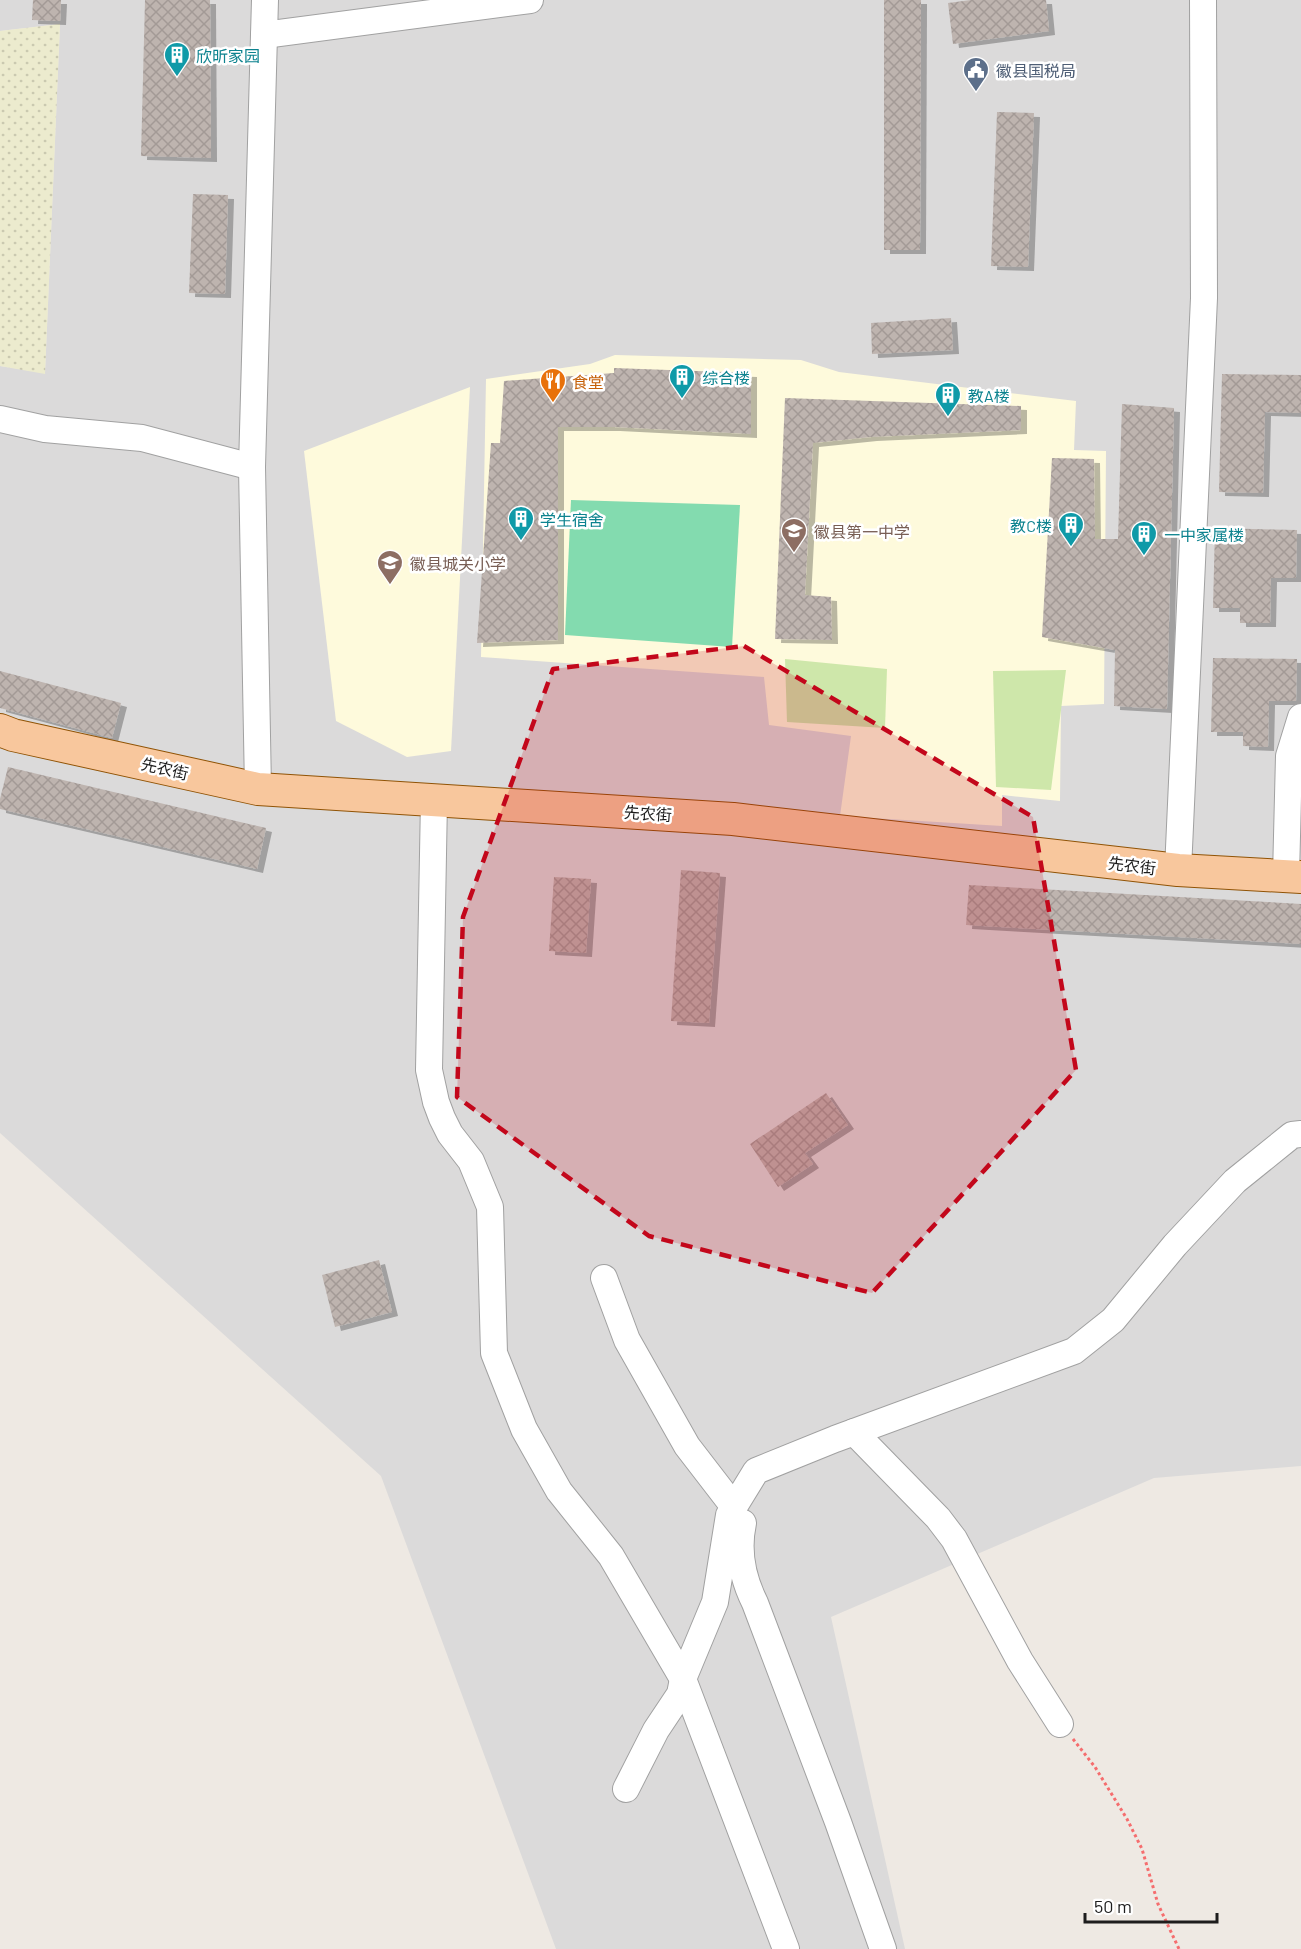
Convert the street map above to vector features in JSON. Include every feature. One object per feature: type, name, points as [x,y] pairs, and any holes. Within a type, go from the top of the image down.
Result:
[{"type":"main road","name":"先农街","points":[[0,730],[13,735],[258,789],[733,819],[1178,870],[1293,876]]},
{"type":"street","points":[[258,789],[252,467],[265,0]]},
{"type":"street","points":[[264,35],[530,0]]},
{"type":"street","points":[[1178,870],[1204,298],[1203,0]]},
{"type":"street","points":[[0,419],[45,429],[142,438],[252,467]]},
{"type":"street","points":[[1293,876],[1289,756],[1301,717]]},
{"type":"street","points":[[434,800],[429,1070],[433,1094],[442,1118],[460,1148],[471,1161],[489,1207],[494,1353],[525,1429],[559,1491],[611,1556],[683,1679],[786,1949]]},
{"type":"street","points":[[626,1789],[656,1730],[680,1694],[683,1679],[716,1602],[729,1515],[756,1471],[1074,1350],[1113,1320],[1176,1245],[1235,1181],[1292,1135],[1301,1134]]},
{"type":"street","points":[[604,1278],[627,1340],[687,1446],[734,1507]]},
{"type":"street","points":[[854,1432],[938,1518],[954,1539],[1020,1661],[1060,1724]]},
{"type":"street","points":[[756,1471],[757,1489],[744,1516],[741,1531],[740,1553],[744,1575],[834,1811],[883,1949]]},
{"type":"path","points":[[1060,1724],[1095,1767],[1127,1819],[1142,1850],[1158,1904],[1179,1949]]},
{"type":"highlighted area","points":[[744,646],[1033,817],[1076,1070],[872,1293],[649,1236],[457,1097],[463,917],[553,669]]},
{"type":"shaded area","points":[[0,0],[1301,0],[1301,1466],[1154,1478],[831,1617],[905,1949],[556,1949],[381,1476],[0,1133],[0,366],[45,373],[60,24],[0,31]]},
{"type":"shaded area","name":"徽县第一中学","points":[[615,355],[801,360],[839,372],[1076,401],[1074,450],[1106,451],[1104,704],[1061,706],[1060,801],[1002,795],[1002,826],[840,816],[851,736],[769,725],[764,677],[481,657],[486,379],[590,364]]},
{"type":"shaded area","name":"徽县城关小学","points":[[470,387],[451,751],[407,757],[336,721],[304,451]]},
{"type":"green space","points":[[60,24],[45,374],[0,366],[0,31]]},
{"type":"green space","points":[[571,500],[740,505],[732,647],[565,635]]},
{"type":"green space","points":[[785,659],[887,669],[885,728],[787,722]]},
{"type":"green space","points":[[1066,670],[1051,790],[996,787],[993,671]]},
{"type":"building","points":[[33,0],[61,0],[60,21],[32,20]]},
{"type":"building","name":"欣昕家园","points":[[145,0],[210,0],[211,158],[141,156]]},
{"type":"building","points":[[884,0],[921,0],[920,250],[884,250]]},
{"type":"building","points":[[971,0],[1046,0],[1049,31],[953,44],[948,3]]},
{"type":"building","points":[[997,112],[1034,113],[1028,267],[991,266]]},
{"type":"building","points":[[193,194],[228,195],[225,294],[189,293]]},
{"type":"building","points":[[951,318],[953,350],[872,354],[871,323]]},
{"type":"building","points":[[614,368],[751,373],[751,434],[614,427],[558,427],[558,640],[477,643],[491,443],[500,443],[504,381],[614,373]]},
{"type":"building","points":[[1222,374],[1301,375],[1301,413],[1265,412],[1263,493],[1219,492]]},
{"type":"building","points":[[785,398],[1021,406],[1021,430],[871,437],[813,443],[805,595],[831,597],[832,640],[775,639]]},
{"type":"building","points":[[1122,404],[1174,408],[1167,709],[1114,706],[1115,650],[1042,637],[1052,458],[1094,459],[1095,539],[1118,539]]},
{"type":"building","points":[[1215,528],[1297,530],[1296,578],[1271,578],[1270,623],[1240,623],[1240,608],[1213,608]]},
{"type":"building","points":[[1213,658],[1297,659],[1296,701],[1269,701],[1268,747],[1243,746],[1243,732],[1211,732]]},
{"type":"building","points":[[0,671],[121,703],[112,738],[0,708]]},
{"type":"building","points":[[8,767],[266,828],[257,869],[0,809],[0,799]]},
{"type":"building","points":[[681,870],[720,873],[709,1023],[671,1021]]},
{"type":"building","points":[[554,877],[591,879],[586,953],[549,951]]},
{"type":"building","points":[[969,885],[1301,904],[1301,944],[966,925]]},
{"type":"building","points":[[826,1093],[848,1125],[805,1153],[813,1164],[778,1187],[750,1144]]},
{"type":"building","points":[[379,1260],[392,1312],[335,1327],[322,1275]]},
{"type":"place","name":"欣昕家园","points":[[177,78]]},
{"type":"place","name":"徽县国税局","points":[[976,93]]},
{"type":"place","name":"综合楼","points":[[682,400]]},
{"type":"place","name":"食堂","points":[[553,404]]},
{"type":"place","name":"教A楼","points":[[948,418]]},
{"type":"place","name":"学生宿舍","points":[[521,542]]},
{"type":"place","name":"教C楼","points":[[1071,548]]},
{"type":"place","name":"徽县第一中学","points":[[794,554]]},
{"type":"place","name":"一中家属楼","points":[[1144,557]]},
{"type":"place","name":"徽县城关小学","points":[[390,586]]}]
